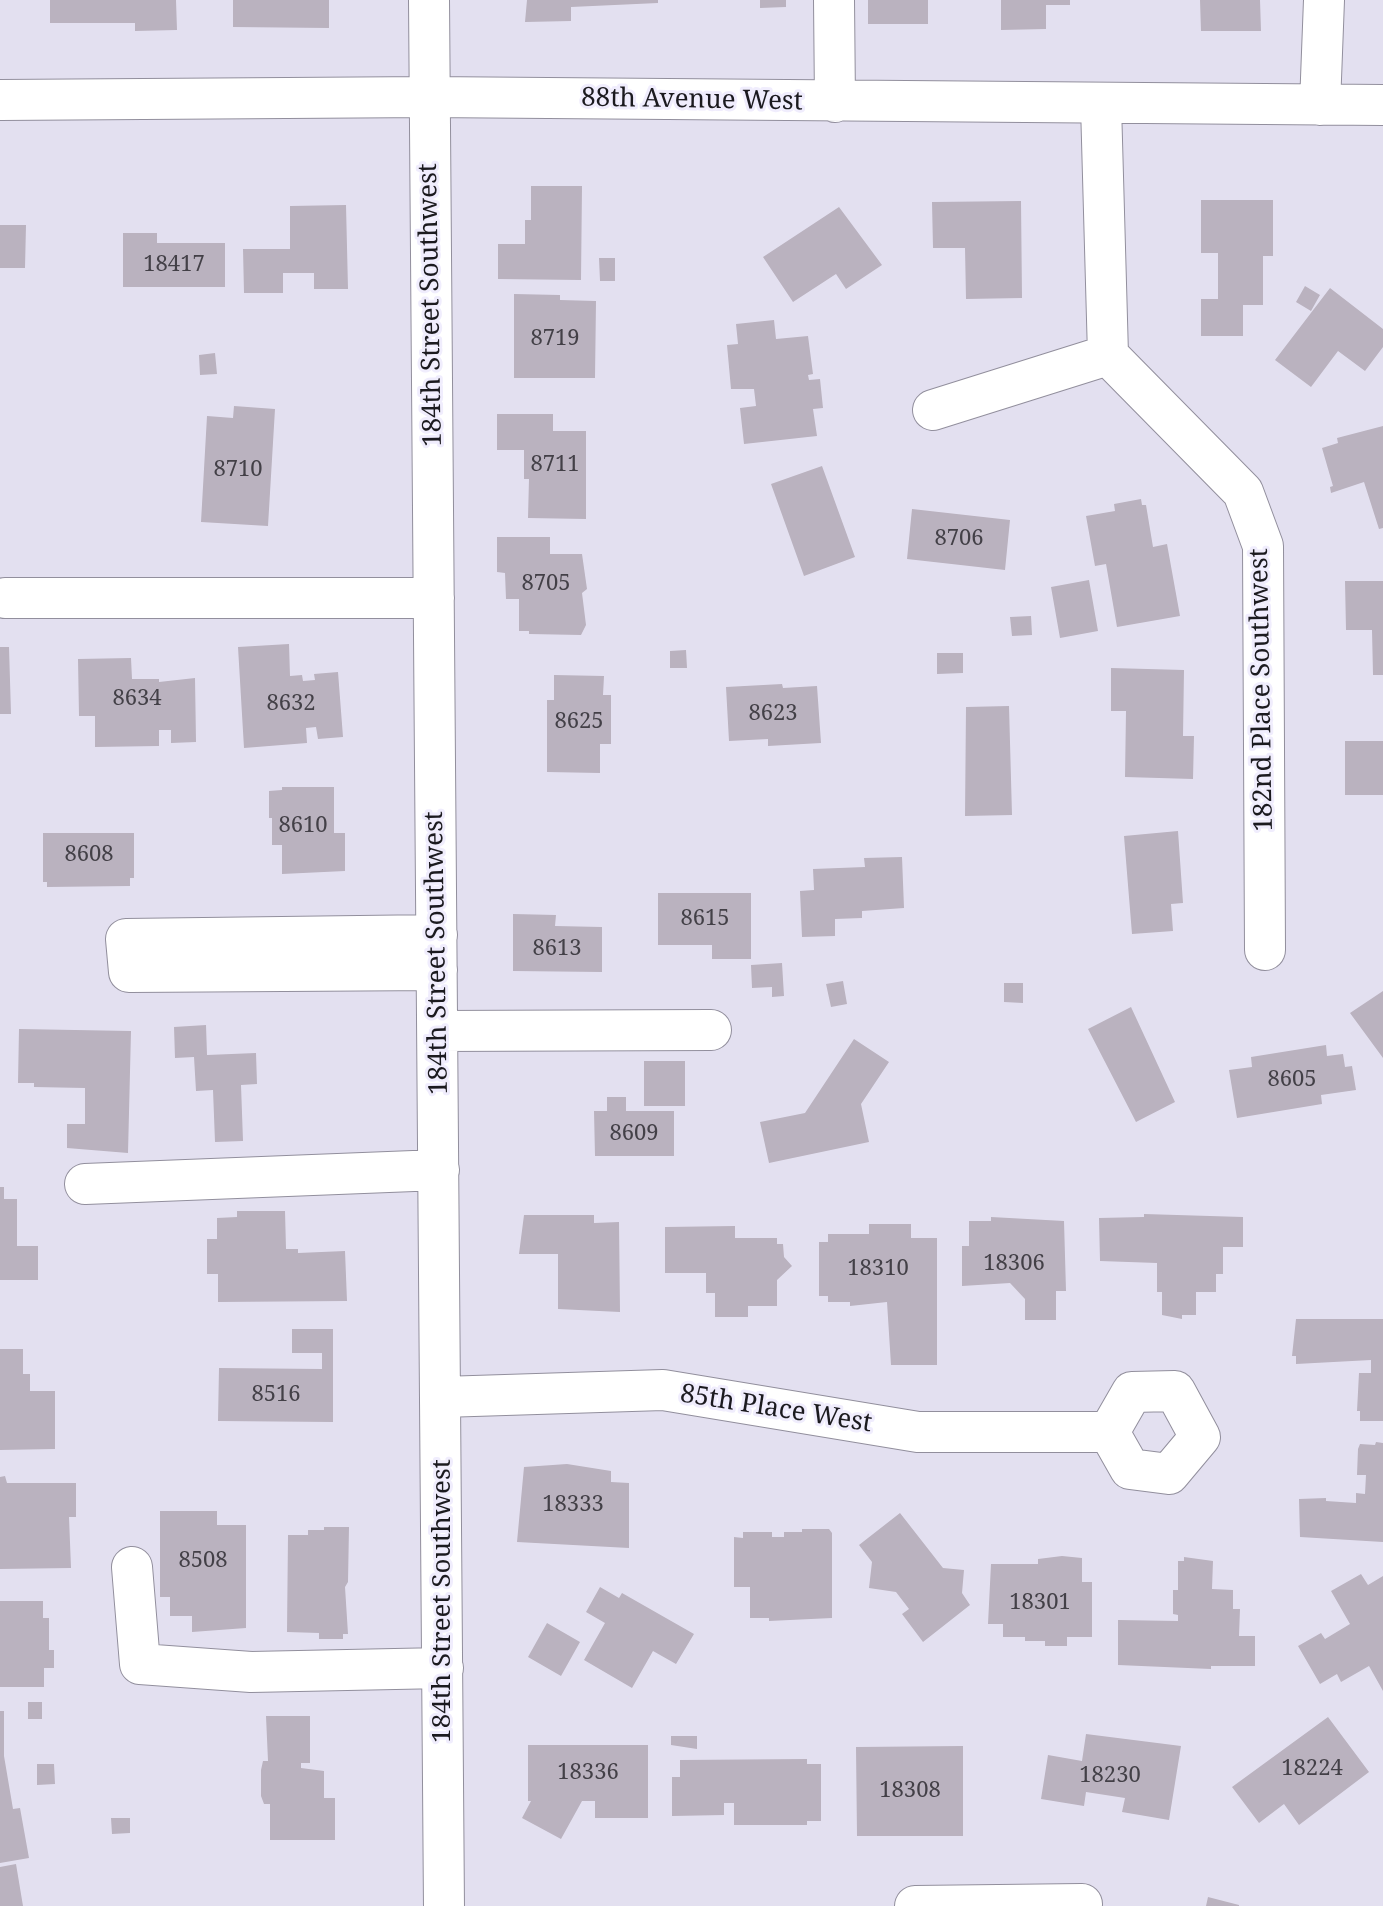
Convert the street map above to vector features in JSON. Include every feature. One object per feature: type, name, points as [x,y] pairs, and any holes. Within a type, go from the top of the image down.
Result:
[{"type":"street","name":"184th Street Southwest","points":[[429,0],[444,1906]]},
{"type":"street","points":[[834,0],[835,102]]},
{"type":"street","points":[[1320,105],[1324,0]]},
{"type":"street","name":"88th Avenue West","points":[[0,100],[429,97],[1383,105]]},
{"type":"street","points":[[933,410],[1108,355],[1101,105]]},
{"type":"street","name":"182nd Place Southwest","points":[[1108,355],[1243,492],[1263,546],[1265,950]]},
{"type":"street","points":[[5,598],[434,598]]},
{"type":"street","points":[[126,939],[437,952],[129,972],[126,939]]},
{"type":"street","points":[[438,1031],[711,1030]]},
{"type":"street","points":[[85,1184],[439,1170]]},
{"type":"street","name":"85th Place West","points":[[442,1397],[663,1390],[918,1432],[1109,1432]]},
{"type":"street","points":[[132,1567],[140,1664],[251,1672],[443,1668]]},
{"type":"street","points":[[915,1906],[1082,1904]]},
{"type":"building","points":[[50,0],[176,0],[177,30],[135,31],[135,23],[50,23]]},
{"type":"building","points":[[233,0],[329,0],[329,28],[233,27]]},
{"type":"building","points":[[527,0],[658,0],[658,3],[571,7],[571,21],[525,22]]},
{"type":"building","points":[[760,0],[786,0],[786,7],[760,8]]},
{"type":"building","points":[[868,0],[928,0],[928,24],[868,24]]},
{"type":"building","points":[[1001,0],[1070,0],[1070,5],[1046,5],[1046,29],[1001,30]]},
{"type":"building","points":[[1200,0],[1260,0],[1261,31],[1201,31]]},
{"type":"building","points":[[531,186],[582,186],[581,280],[498,279],[498,244],[525,244],[525,220],[531,220]]},
{"type":"building","points":[[1201,200],[1273,200],[1273,256],[1263,256],[1263,305],[1243,305],[1243,336],[1201,336],[1201,299],[1218,299],[1218,253],[1201,253]]},
{"type":"building","points":[[1021,201],[1022,298],[966,299],[965,248],[933,248],[932,202]]},
{"type":"building","points":[[346,205],[348,289],[314,289],[314,273],[283,273],[283,293],[244,293],[243,249],[290,249],[290,206]]},
{"type":"building","points":[[839,207],[882,265],[846,289],[836,274],[793,302],[763,257]]},
{"type":"building","points":[[0,225],[26,225],[25,268],[0,268]]},
{"type":"building","points":[[123,233],[157,233],[157,243],[225,243],[225,287],[123,287]]},
{"type":"building","points":[[599,258],[615,258],[615,281],[600,281]]},
{"type":"building","points":[[1305,286],[1320,295],[1311,311],[1296,302]]},
{"type":"building","points":[[1330,288],[1383,329],[1383,347],[1365,371],[1338,351],[1311,387],[1275,360]]},
{"type":"building","points":[[514,294],[560,295],[560,300],[596,301],[595,378],[514,378]]},
{"type":"building","points":[[774,320],[776,339],[808,336],[813,374],[808,375],[809,380],[820,379],[823,408],[813,409],[817,436],[744,444],[740,408],[756,406],[754,389],[731,389],[727,345],[738,344],[736,324]]},
{"type":"building","points":[[215,353],[217,374],[200,375],[199,355]]},
{"type":"building","points":[[234,406],[275,409],[268,526],[201,522],[207,416],[233,418]]},
{"type":"building","points":[[497,414],[553,414],[553,431],[586,431],[586,519],[528,518],[529,479],[524,479],[524,450],[497,450]]},
{"type":"building","points":[[1383,426],[1383,528],[1379,529],[1364,482],[1331,493],[1330,487],[1333,486],[1322,448],[1338,443],[1337,438]]},
{"type":"building","points":[[822,466],[855,557],[804,576],[771,484]]},
{"type":"building","points":[[1141,499],[1142,505],[1146,505],[1153,547],[1167,544],[1180,616],[1117,627],[1106,564],[1095,566],[1086,516],[1115,511],[1114,504]]},
{"type":"building","points":[[912,509],[1010,520],[1005,570],[907,559]]},
{"type":"building","points":[[497,537],[550,537],[550,554],[582,554],[587,589],[582,593],[586,625],[581,635],[519,631],[519,599],[506,599],[505,573],[497,572]]},
{"type":"building","points":[[1089,580],[1098,631],[1060,638],[1051,587]]},
{"type":"building","points":[[1345,581],[1383,581],[1383,675],[1373,675],[1372,630],[1346,630]]},
{"type":"building","points":[[1031,616],[1032,635],[1012,636],[1010,617]]},
{"type":"building","points":[[289,644],[290,676],[302,675],[303,681],[315,680],[314,674],[338,672],[343,737],[318,739],[316,727],[306,728],[307,743],[244,748],[238,647]]},
{"type":"building","points":[[0,647],[9,647],[11,714],[0,714]]},
{"type":"building","points":[[686,650],[687,668],[670,668],[670,651]]},
{"type":"building","points":[[937,653],[963,653],[963,673],[937,674]]},
{"type":"building","points":[[131,658],[132,679],[159,679],[159,682],[195,678],[196,742],[171,743],[171,730],[159,730],[159,746],[95,747],[95,716],[79,716],[78,659]]},
{"type":"building","points":[[1111,668],[1184,670],[1183,736],[1194,736],[1193,779],[1125,777],[1126,711],[1111,711]]},
{"type":"building","points":[[554,675],[604,676],[603,695],[611,695],[611,744],[600,744],[600,773],[547,772],[547,700],[554,700]]},
{"type":"building","points":[[782,684],[783,688],[817,686],[821,743],[768,746],[768,739],[729,741],[726,687]]},
{"type":"building","points":[[1009,706],[1012,815],[965,816],[966,707]]},
{"type":"building","points":[[1345,741],[1383,741],[1383,795],[1345,795]]},
{"type":"building","points":[[282,787],[334,787],[334,833],[345,833],[345,871],[282,874],[282,845],[272,845],[269,791],[282,790]]},
{"type":"building","points":[[1178,831],[1183,903],[1171,904],[1173,931],[1132,934],[1124,836]]},
{"type":"building","points":[[43,833],[134,833],[134,878],[130,878],[130,886],[47,887],[47,882],[43,882]]},
{"type":"building","points":[[902,857],[904,908],[862,911],[862,918],[835,919],[835,936],[802,937],[800,891],[814,890],[813,869],[865,867],[864,858]]},
{"type":"building","points":[[658,893],[751,893],[751,959],[712,959],[712,945],[658,945]]},
{"type":"building","points":[[513,914],[556,915],[555,926],[602,927],[602,972],[513,971]]},
{"type":"building","points":[[782,963],[784,996],[772,997],[772,987],[752,988],[751,965]]},
{"type":"building","points":[[843,981],[847,1004],[831,1007],[826,984]]},
{"type":"building","points":[[1004,983],[1023,983],[1023,1003],[1004,1002]]},
{"type":"building","points":[[1383,991],[1383,1058],[1350,1013]]},
{"type":"building","points":[[1131,1007],[1175,1102],[1136,1122],[1088,1029]]},
{"type":"building","points":[[206,1025],[207,1055],[256,1053],[257,1084],[241,1085],[243,1141],[215,1142],[213,1090],[196,1091],[194,1057],[175,1058],[174,1027]]},
{"type":"building","points":[[19,1029],[131,1031],[128,1153],[67,1148],[67,1124],[85,1124],[85,1088],[34,1087],[34,1083],[18,1083]]},
{"type":"building","points":[[854,1039],[889,1062],[861,1104],[869,1142],[769,1163],[760,1122],[805,1113]]},
{"type":"building","points":[[1326,1045],[1327,1056],[1343,1054],[1345,1067],[1352,1066],[1356,1090],[1321,1095],[1322,1104],[1237,1118],[1229,1070],[1252,1067],[1251,1057]]},
{"type":"building","points":[[644,1061],[685,1061],[685,1106],[644,1106]]},
{"type":"building","points":[[607,1097],[626,1097],[626,1111],[674,1111],[674,1156],[595,1156],[594,1111],[607,1111]]},
{"type":"building","points":[[0,1187],[4,1187],[4,1199],[17,1199],[17,1246],[38,1246],[38,1280],[0,1280]]},
{"type":"building","points":[[237,1211],[285,1211],[286,1249],[298,1249],[298,1253],[345,1251],[347,1301],[218,1302],[218,1274],[207,1274],[207,1239],[217,1239],[217,1218],[237,1217]]},
{"type":"building","points":[[1144,1214],[1243,1217],[1243,1247],[1223,1247],[1223,1274],[1216,1274],[1216,1292],[1196,1292],[1196,1315],[1182,1315],[1182,1319],[1162,1315],[1162,1292],[1157,1292],[1157,1263],[1100,1261],[1099,1218],[1144,1217]]},
{"type":"building","points":[[524,1215],[594,1215],[594,1223],[619,1222],[620,1312],[558,1309],[558,1254],[519,1254]]},
{"type":"building","points":[[991,1217],[1064,1221],[1066,1291],[1056,1291],[1056,1320],[1025,1320],[1025,1299],[1010,1283],[962,1286],[962,1246],[969,1246],[969,1221],[991,1221]]},
{"type":"building","points":[[869,1224],[911,1224],[911,1238],[937,1238],[937,1365],[891,1365],[887,1302],[850,1306],[850,1302],[828,1302],[828,1296],[819,1296],[819,1242],[828,1242],[828,1234],[869,1234]]},
{"type":"building","points":[[735,1226],[735,1238],[777,1238],[777,1244],[783,1244],[784,1257],[792,1266],[777,1280],[777,1306],[748,1306],[748,1317],[715,1317],[715,1293],[706,1293],[706,1273],[665,1273],[665,1227]]},
{"type":"building","points":[[1296,1319],[1383,1319],[1383,1421],[1360,1421],[1360,1411],[1357,1411],[1359,1373],[1371,1373],[1371,1360],[1296,1364],[1296,1356],[1292,1356]]},
{"type":"building","points":[[292,1329],[333,1329],[333,1422],[218,1421],[219,1368],[322,1369],[322,1353],[292,1353]]},
{"type":"building","points":[[0,1349],[23,1349],[23,1374],[30,1374],[30,1391],[55,1391],[55,1449],[0,1450]]},
{"type":"building","points":[[1376,1442],[1383,1443],[1383,1542],[1300,1537],[1299,1499],[1326,1498],[1326,1501],[1356,1503],[1356,1493],[1365,1494],[1366,1475],[1357,1475],[1358,1449],[1360,1444],[1375,1445]]},
{"type":"building","points":[[567,1464],[611,1471],[611,1482],[629,1483],[629,1548],[517,1542],[524,1467]]},
{"type":"building","points":[[5,1476],[7,1483],[76,1483],[76,1517],[69,1517],[71,1568],[0,1569],[0,1477]]},
{"type":"building","points":[[160,1511],[217,1511],[217,1525],[246,1525],[246,1628],[192,1632],[192,1616],[170,1616],[170,1597],[160,1597]]},
{"type":"building","points":[[900,1513],[943,1568],[964,1570],[962,1593],[970,1605],[923,1642],[902,1614],[909,1609],[896,1592],[869,1588],[872,1562],[859,1545]]},
{"type":"building","points":[[324,1527],[349,1527],[348,1582],[345,1587],[348,1634],[343,1634],[343,1639],[319,1639],[319,1633],[287,1632],[288,1535],[308,1535],[308,1530],[324,1530]]},
{"type":"building","points":[[802,1529],[829,1529],[832,1533],[832,1618],[769,1621],[769,1618],[750,1618],[750,1587],[734,1587],[734,1537],[743,1538],[743,1532],[772,1532],[772,1537],[784,1537],[784,1532],[802,1532]]},
{"type":"building","points":[[1062,1556],[1082,1558],[1082,1582],[1092,1582],[1092,1637],[1067,1637],[1067,1646],[1045,1646],[1045,1641],[1003,1637],[1003,1624],[988,1624],[991,1564],[1038,1564],[1038,1559]]},
{"type":"building","points":[[1184,1557],[1213,1561],[1212,1589],[1233,1590],[1233,1609],[1240,1609],[1239,1636],[1255,1636],[1255,1666],[1211,1666],[1211,1669],[1118,1665],[1118,1620],[1178,1621],[1178,1615],[1173,1614],[1173,1590],[1178,1590],[1178,1561],[1184,1561]]},
{"type":"building","points":[[1361,1574],[1368,1585],[1383,1576],[1383,1691],[1369,1666],[1341,1682],[1337,1674],[1320,1684],[1298,1646],[1321,1633],[1325,1639],[1350,1624],[1331,1591]]},
{"type":"building","points":[[600,1587],[619,1598],[622,1593],[694,1634],[676,1664],[653,1651],[632,1688],[584,1660],[605,1623],[586,1612]]},
{"type":"building","points":[[0,1601],[43,1601],[43,1618],[49,1618],[49,1650],[54,1650],[54,1668],[44,1668],[44,1687],[0,1687]]},
{"type":"building","points":[[547,1623],[580,1642],[561,1676],[528,1657]]},
{"type":"building","points":[[28,1702],[42,1702],[42,1719],[28,1719]]},
{"type":"building","points":[[0,1711],[4,1711],[4,1756],[13,1809],[20,1808],[29,1858],[0,1863]]},
{"type":"building","points":[[266,1716],[310,1716],[310,1763],[301,1763],[301,1768],[324,1771],[324,1798],[335,1798],[335,1840],[270,1840],[270,1804],[264,1804],[261,1796],[261,1770],[263,1761],[268,1761]]},
{"type":"building","points":[[1328,1717],[1369,1772],[1299,1825],[1284,1804],[1259,1823],[1232,1787]]},
{"type":"building","points":[[1086,1734],[1181,1746],[1169,1820],[1122,1812],[1125,1798],[1086,1792],[1084,1806],[1041,1799],[1048,1755],[1082,1761]]},
{"type":"building","points":[[671,1736],[697,1736],[697,1749],[671,1745]]},
{"type":"building","points":[[528,1745],[648,1745],[648,1818],[595,1818],[595,1801],[582,1801],[561,1839],[522,1818],[531,1801],[528,1801]]},
{"type":"building","points":[[963,1746],[963,1836],[857,1836],[856,1747]]},
{"type":"building","points":[[807,1759],[807,1764],[821,1764],[821,1821],[807,1821],[807,1825],[734,1825],[734,1803],[724,1803],[724,1815],[672,1816],[672,1777],[680,1777],[680,1760]]},
{"type":"building","points":[[37,1764],[54,1764],[55,1784],[37,1785]]},
{"type":"building","points":[[111,1818],[130,1818],[130,1833],[112,1834]]},
{"type":"building","points":[[16,1864],[23,1906],[0,1906],[0,1867]]},
{"type":"building","points":[[1208,1897],[1239,1905],[1239,1906],[1206,1906]]}]
